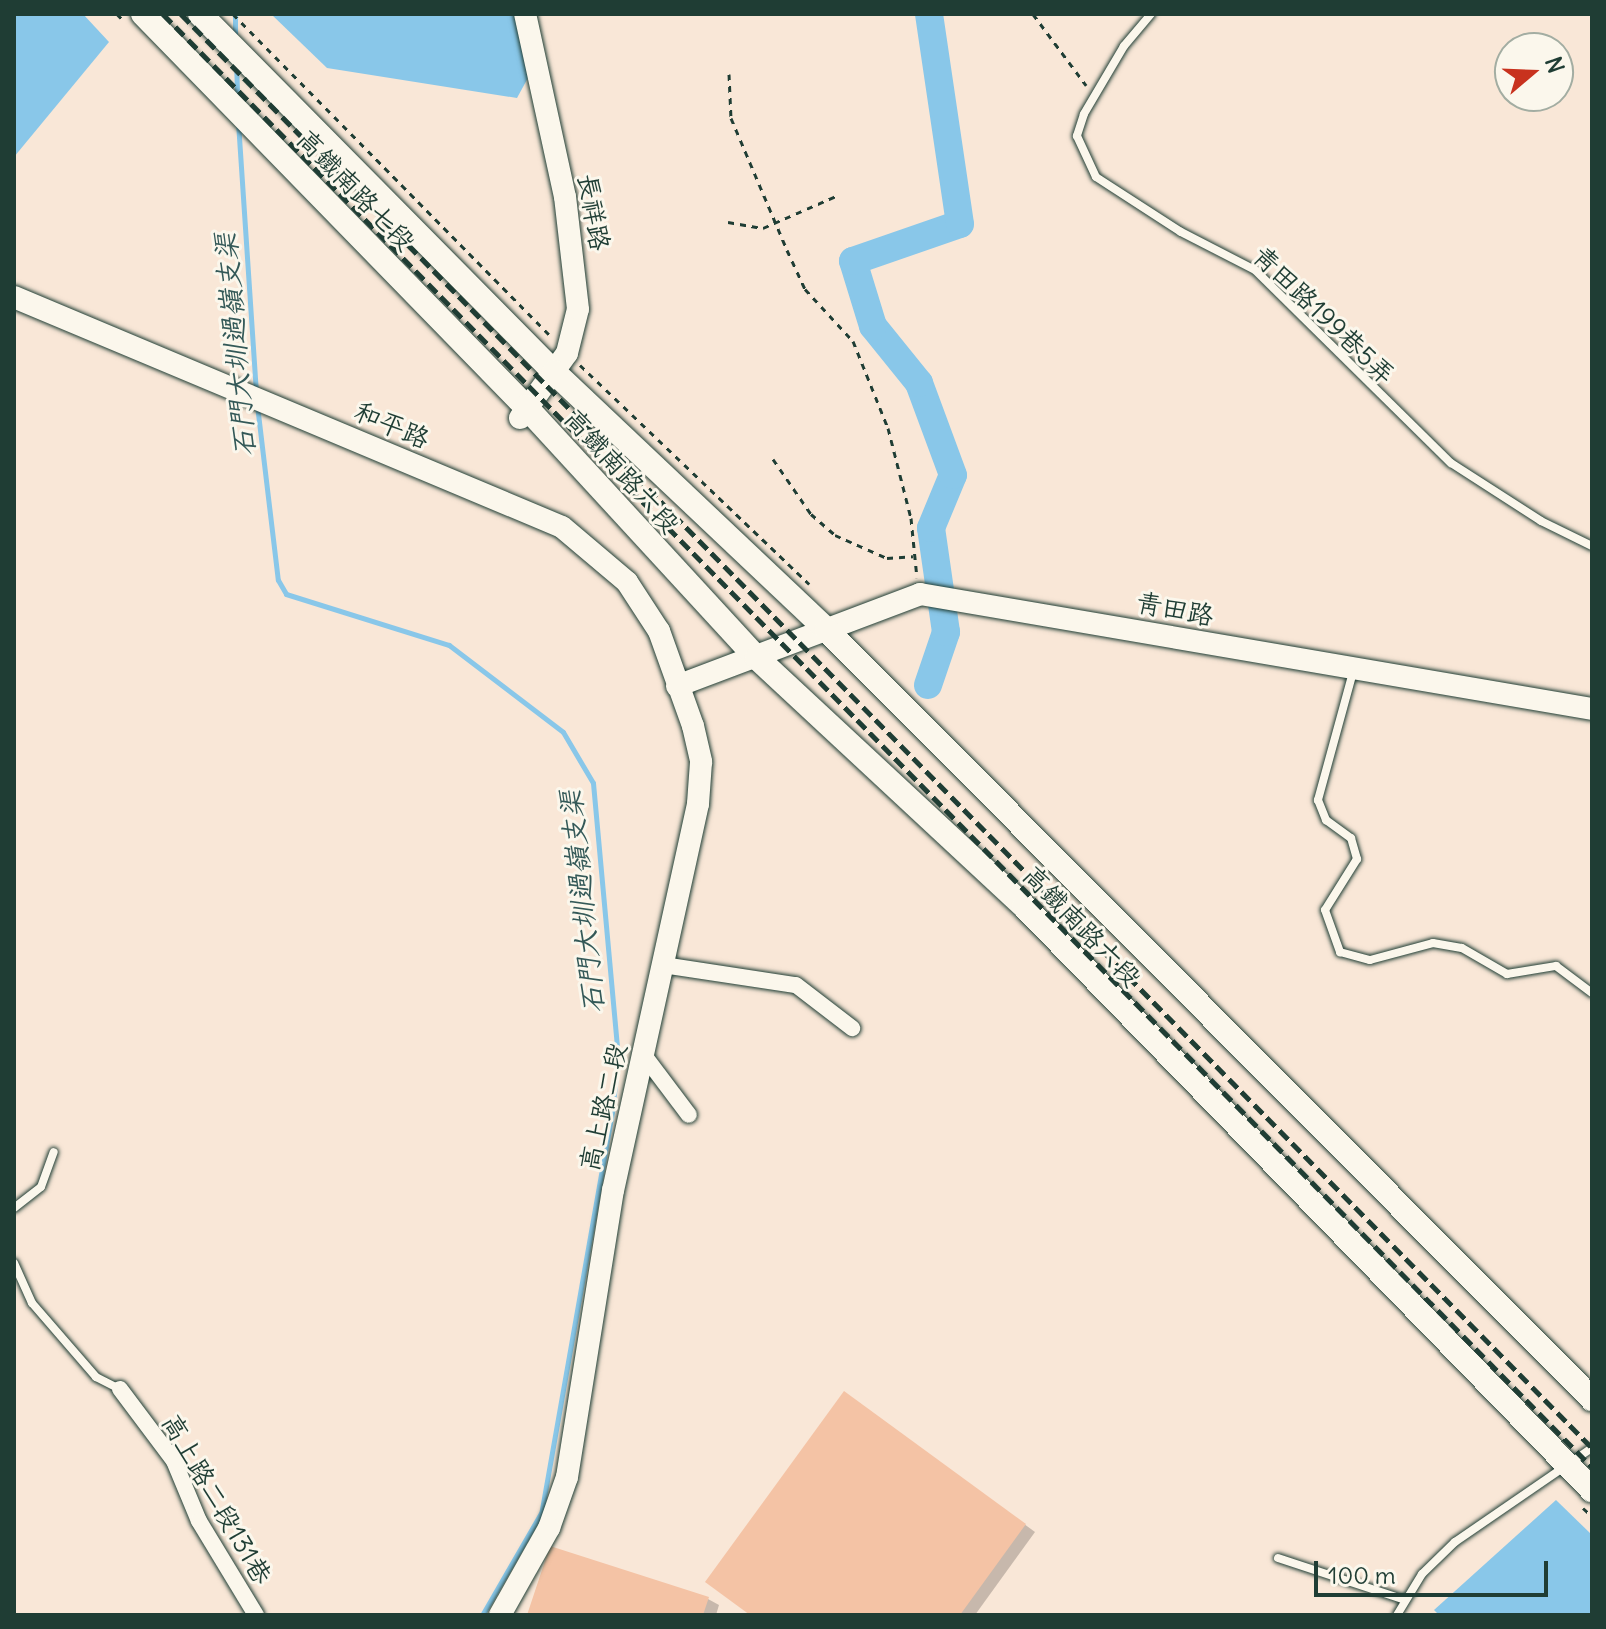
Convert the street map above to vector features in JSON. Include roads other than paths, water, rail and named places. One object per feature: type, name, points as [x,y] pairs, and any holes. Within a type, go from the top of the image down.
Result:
[{"type":"main road","name":"高鐵南路七段","points":[[143,14],[234,106],[523,413]]},
{"type":"main road","name":"高鐵南路七段","points":[[219,26],[554,372]]},
{"type":"main road","name":"高鐵南路六段","points":[[554,372],[827,630],[1592,1399]]},
{"type":"main road","name":"高鐵南路六段","points":[[523,413],[757,658],[1024,906],[1592,1490]]},
{"type":"street","name":"長祥路","points":[[523,413],[567,353],[578,309],[575,262],[525,14]]},
{"type":"street","name":"和平路","points":[[14,297],[562,527],[627,582],[659,631],[677,686]]},
{"type":"street","name":"青田路","points":[[827,630],[937,596],[1353,671],[1592,709]]},
{"type":"street","points":[[677,686],[827,630]]},
{"type":"street","name":"高上路二段","points":[[500,1615],[549,1528],[567,1477],[613,1190],[698,804],[701,762],[677,686]]},
{"type":"street","points":[[663,965],[796,985],[852,1028]]},
{"type":"street","points":[[643,1054],[689,1115]]},
{"type":"street","name":"高上路二段131巷","points":[[120,1389],[174,1461],[199,1521],[256,1615]]},
{"type":"lane","name":"青田路199巷5弄","points":[[1151,14],[1094,94],[1077,136],[1096,177],[1181,232],[1255,270],[1451,463],[1541,521],[1592,546]]},
{"type":"lane","points":[[1353,671],[1318,800],[1326,820],[1351,838],[1357,859],[1325,910],[1340,952],[1370,960],[1433,943],[1462,948],[1507,974],[1556,966],[1592,993]]},
{"type":"lane","points":[[14,1208],[41,1187],[54,1152]]},
{"type":"lane","name":"高上路二段131巷","points":[[14,1263],[32,1303],[96,1377],[120,1389]]},
{"type":"lane","points":[[1397,1615],[1422,1574],[1455,1542],[1592,1448]]},
{"type":"lane","points":[[1278,1558],[1405,1600]]},
{"type":"water","points":[[14,14],[83,14],[109,42],[14,157]]},
{"type":"water","points":[[271,14],[516,14],[529,76],[517,98],[327,68]]},
{"type":"water","points":[[1556,1500],[1592,1535],[1592,1615],[1439,1615],[1434,1610]]},
{"type":"waterway","name":"石門大圳過嶺支渠","points":[[235,14],[235,36]]},
{"type":"waterway","points":[[928,685],[946,632],[931,528],[953,475],[919,383],[873,326],[853,261],[960,224],[929,14]]},
{"type":"waterway","name":"石門大圳過嶺支渠","points":[[236,62],[237,100]]},
{"type":"waterway","name":"石門大圳過嶺支渠","points":[[238,122],[256,391]]},
{"type":"waterway","name":"石門大圳過嶺支渠","points":[[257,405],[278,580],[286,594],[449,645],[563,732],[593,783],[618,1057],[612,1112],[541,1513],[482,1615]]},
{"type":"railway","points":[[163,14],[1592,1467]]},
{"type":"railway","points":[[181,14],[1592,1448]]}]
